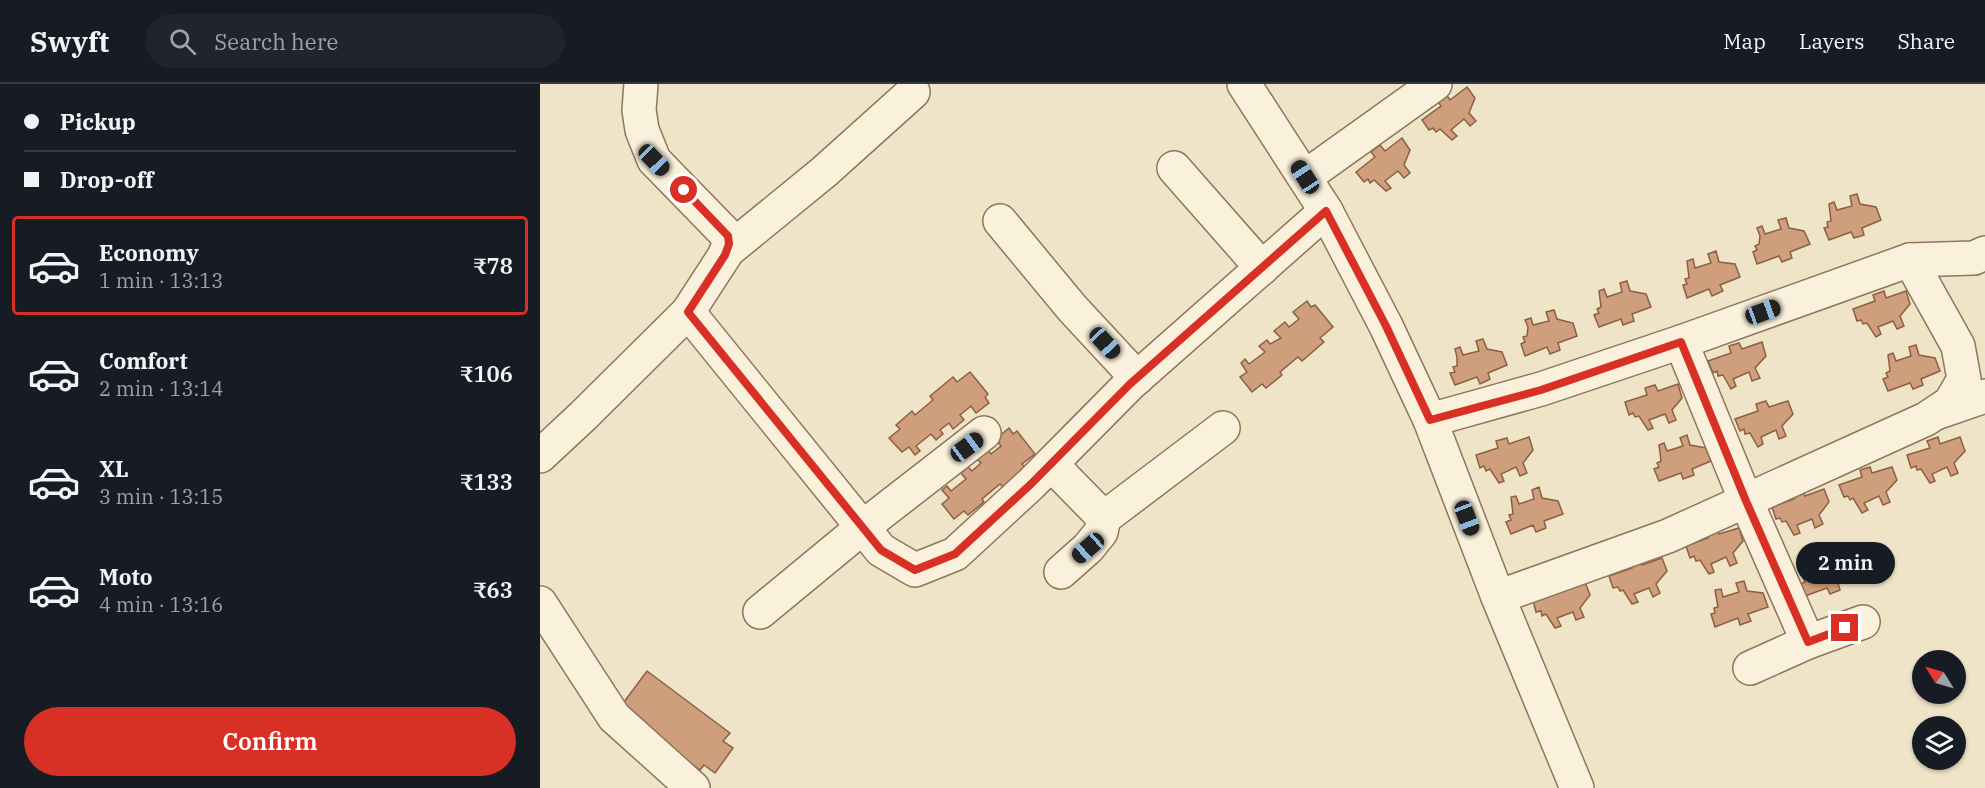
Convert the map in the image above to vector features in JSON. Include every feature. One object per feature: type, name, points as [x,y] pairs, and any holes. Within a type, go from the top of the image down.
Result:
[{"type":"lane","points":[[540,456],[688,312],[729,244],[728,236],[654,160],[642,130],[639,110],[641,84]]},
{"type":"lane","points":[[1244,84],[1326,211],[1386,326],[1430,420],[1498,597],[1577,788]]},
{"type":"lane","points":[[1305,177],[1429,87]]},
{"type":"lane","points":[[726,252],[824,172],[913,92]]},
{"type":"lane","points":[[1174,168],[1262,268]]},
{"type":"lane","points":[[688,312],[881,550],[915,570],[955,554],[1051,464],[1137,378],[1326,211]]},
{"type":"lane","points":[[1000,221],[1072,308],[1137,378]]},
{"type":"lane","points":[[1430,420],[1541,390],[1910,260],[1974,258],[1985,253]]},
{"type":"lane","points":[[1910,260],[1958,346],[1964,379],[1950,403],[1932,415]]},
{"type":"lane","points":[[1681,342],[1746,501],[1808,642]]},
{"type":"lane","points":[[1498,597],[1668,536],[1932,415],[1985,396]]},
{"type":"lane","points":[[1061,572],[1088,548],[1101,532],[1104,518],[1223,428]]},
{"type":"lane","points":[[760,612],[863,527],[984,433]]},
{"type":"lane","points":[[1051,464],[1104,518]]},
{"type":"lane","points":[[540,603],[614,717],[693,788]]},
{"type":"lane","points":[[1750,668],[1808,642],[1863,622]]},
{"type":"building","points":[[1467,87],[1475,98],[1469,113],[1476,121],[1470,126],[1464,119],[1451,130],[1457,136],[1452,140],[1440,129],[1436,132],[1433,128],[1429,130],[1422,120],[1441,106],[1437,100],[1446,94],[1450,100]]},
{"type":"building","points":[[1402,138],[1410,150],[1404,165],[1410,173],[1404,178],[1398,171],[1385,181],[1391,188],[1386,191],[1374,180],[1370,183],[1368,179],[1364,182],[1356,172],[1375,157],[1371,152],[1380,145],[1385,151]]},
{"type":"building","points":[[1857,194],[1860,204],[1876,207],[1881,220],[1862,228],[1864,235],[1854,238],[1851,232],[1829,240],[1824,228],[1828,227],[1827,222],[1831,221],[1829,204],[1834,202],[1837,210],[1852,206],[1850,196]]},
{"type":"building","points":[[1786,218],[1789,228],[1804,231],[1810,244],[1790,252],[1792,258],[1782,262],[1779,256],[1757,264],[1753,252],[1757,250],[1755,246],[1759,244],[1760,236],[1757,228],[1762,226],[1765,234],[1781,229],[1778,220]]},
{"type":"building","points":[[1716,251],[1719,262],[1735,264],[1740,277],[1720,285],[1723,291],[1712,296],[1709,289],[1687,298],[1683,285],[1687,284],[1685,279],[1689,278],[1687,261],[1693,259],[1695,268],[1711,263],[1708,254]]},
{"type":"building","points":[[1627,281],[1630,291],[1646,294],[1651,307],[1632,314],[1634,321],[1623,325],[1621,319],[1599,327],[1594,315],[1599,313],[1597,309],[1601,307],[1599,291],[1604,289],[1607,297],[1622,292],[1620,283]]},
{"type":"building","points":[[1884,291],[1886,298],[1906,291],[1910,304],[1900,316],[1904,326],[1897,329],[1893,321],[1878,327],[1881,334],[1876,337],[1867,323],[1857,321],[1853,309],[1875,301],[1873,295]]},
{"type":"building","points":[[1307,301],[1311,307],[1315,305],[1333,327],[1320,338],[1324,342],[1302,361],[1298,357],[1266,388],[1262,384],[1252,392],[1240,377],[1247,372],[1241,363],[1245,359],[1249,364],[1265,352],[1259,346],[1267,340],[1270,344],[1281,338],[1274,331],[1285,322],[1289,327],[1299,319],[1293,312]]},
{"type":"building","points":[[1554,310],[1557,319],[1573,323],[1577,336],[1558,343],[1560,350],[1550,354],[1547,347],[1525,356],[1521,344],[1525,342],[1523,337],[1527,336],[1528,327],[1525,320],[1531,318],[1533,325],[1549,321],[1546,312]]},
{"type":"building","points":[[1483,339],[1487,349],[1502,352],[1507,365],[1488,373],[1490,379],[1480,384],[1477,377],[1455,385],[1450,373],[1455,372],[1453,367],[1457,366],[1455,349],[1460,347],[1463,355],[1479,351],[1476,341]]},
{"type":"building","points":[[1762,342],[1766,356],[1755,368],[1760,378],[1752,381],[1749,372],[1733,379],[1736,386],[1731,389],[1723,375],[1718,376],[1717,371],[1713,373],[1708,361],[1731,353],[1729,346],[1739,343],[1742,349]]},
{"type":"building","points":[[1916,345],[1919,355],[1935,358],[1940,371],[1921,379],[1923,385],[1913,389],[1910,383],[1888,391],[1883,379],[1888,377],[1886,373],[1890,371],[1888,355],[1893,353],[1896,361],[1911,356],[1909,347]]},
{"type":"building","points":[[970,372],[988,394],[985,397],[989,403],[976,413],[971,406],[960,415],[964,420],[953,429],[949,423],[940,430],[943,434],[936,440],[931,434],[916,446],[920,451],[915,455],[909,447],[902,452],[889,438],[900,429],[896,425],[912,411],[915,415],[933,400],[930,396],[953,377],[957,382]]},
{"type":"building","points":[[1678,384],[1682,398],[1672,410],[1676,420],[1669,423],[1665,414],[1649,420],[1653,428],[1648,430],[1639,416],[1635,417],[1633,413],[1629,415],[1625,402],[1647,395],[1645,388],[1655,385],[1658,391]]},
{"type":"building","points":[[1766,401],[1769,407],[1788,401],[1793,414],[1782,426],[1786,436],[1779,439],[1776,430],[1761,437],[1763,444],[1758,447],[1750,433],[1745,434],[1744,429],[1740,431],[1735,419],[1758,411],[1756,404]]},
{"type":"building","points":[[1009,428],[1013,434],[1017,431],[1035,454],[1022,464],[1026,469],[1004,488],[1000,484],[968,515],[964,511],[954,519],[942,504],[949,498],[942,490],[947,486],[951,491],[966,479],[961,473],[968,467],[972,471],[981,463],[976,458],[987,449],[991,454],[1001,446],[996,439]]},
{"type":"building","points":[[1687,435],[1690,445],[1706,448],[1711,461],[1692,469],[1694,475],[1683,479],[1681,473],[1659,481],[1654,469],[1659,467],[1657,463],[1661,461],[1659,445],[1664,443],[1667,451],[1683,446],[1680,438]]},
{"type":"building","points":[[1529,437],[1533,450],[1523,463],[1527,473],[1520,476],[1516,467],[1501,474],[1504,481],[1499,483],[1490,469],[1486,471],[1484,466],[1480,468],[1476,455],[1498,448],[1496,441],[1507,438],[1509,444]]},
{"type":"building","points":[[1938,437],[1940,444],[1960,437],[1965,451],[1954,463],[1958,473],[1951,476],[1947,467],[1932,474],[1935,481],[1930,483],[1921,469],[1917,470],[1916,466],[1911,468],[1907,455],[1930,448],[1927,441]]},
{"type":"building","points":[[1870,467],[1872,473],[1892,467],[1897,480],[1886,492],[1890,502],[1883,505],[1879,496],[1864,503],[1868,510],[1862,513],[1853,498],[1850,500],[1848,496],[1844,497],[1839,485],[1862,477],[1860,470]]},
{"type":"building","points":[[1539,487],[1542,498],[1558,501],[1563,514],[1544,521],[1546,528],[1536,532],[1533,525],[1511,534],[1506,522],[1511,520],[1509,515],[1513,514],[1511,497],[1516,496],[1519,504],[1534,499],[1532,490]]},
{"type":"building","points":[[1803,489],[1805,496],[1824,489],[1829,502],[1819,515],[1823,524],[1815,528],[1812,519],[1797,525],[1800,533],[1794,535],[1786,521],[1776,519],[1772,507],[1794,499],[1792,493]]},
{"type":"building","points":[[1717,528],[1719,534],[1739,528],[1743,541],[1733,553],[1737,563],[1730,566],[1726,557],[1711,564],[1714,572],[1709,574],[1700,560],[1696,561],[1694,556],[1690,558],[1686,546],[1708,538],[1706,531]]},
{"type":"building","points":[[1834,550],[1837,560],[1852,563],[1858,576],[1838,583],[1840,590],[1830,594],[1827,588],[1805,596],[1801,584],[1805,582],[1803,578],[1807,576],[1805,560],[1810,558],[1813,566],[1829,561],[1826,552]]},
{"type":"building","points":[[1640,558],[1642,565],[1662,558],[1667,571],[1656,584],[1660,593],[1653,597],[1649,588],[1634,594],[1638,602],[1632,604],[1623,590],[1620,591],[1618,587],[1613,588],[1609,576],[1632,568],[1629,562]]},
{"type":"building","points":[[1744,581],[1747,591],[1763,593],[1768,607],[1748,614],[1751,621],[1740,625],[1738,618],[1715,627],[1711,614],[1715,613],[1714,608],[1718,607],[1715,590],[1721,589],[1723,597],[1739,592],[1736,583]]},
{"type":"building","points":[[1585,582],[1590,595],[1580,608],[1584,617],[1576,620],[1573,612],[1557,618],[1561,626],[1555,628],[1546,614],[1542,616],[1541,611],[1536,612],[1533,600]]},
{"type":"building","points":[[647,671],[730,733],[723,741],[733,748],[715,773],[704,765],[700,770],[618,710]]},
{"type":"route","points":[[684,190],[728,236],[729,244],[725,255],[688,312],[881,550],[915,570],[955,554],[1031,484],[1130,384],[1326,211],[1386,326],[1430,420],[1541,390],[1681,342],[1746,501],[1808,642],[1845,628]]}]
